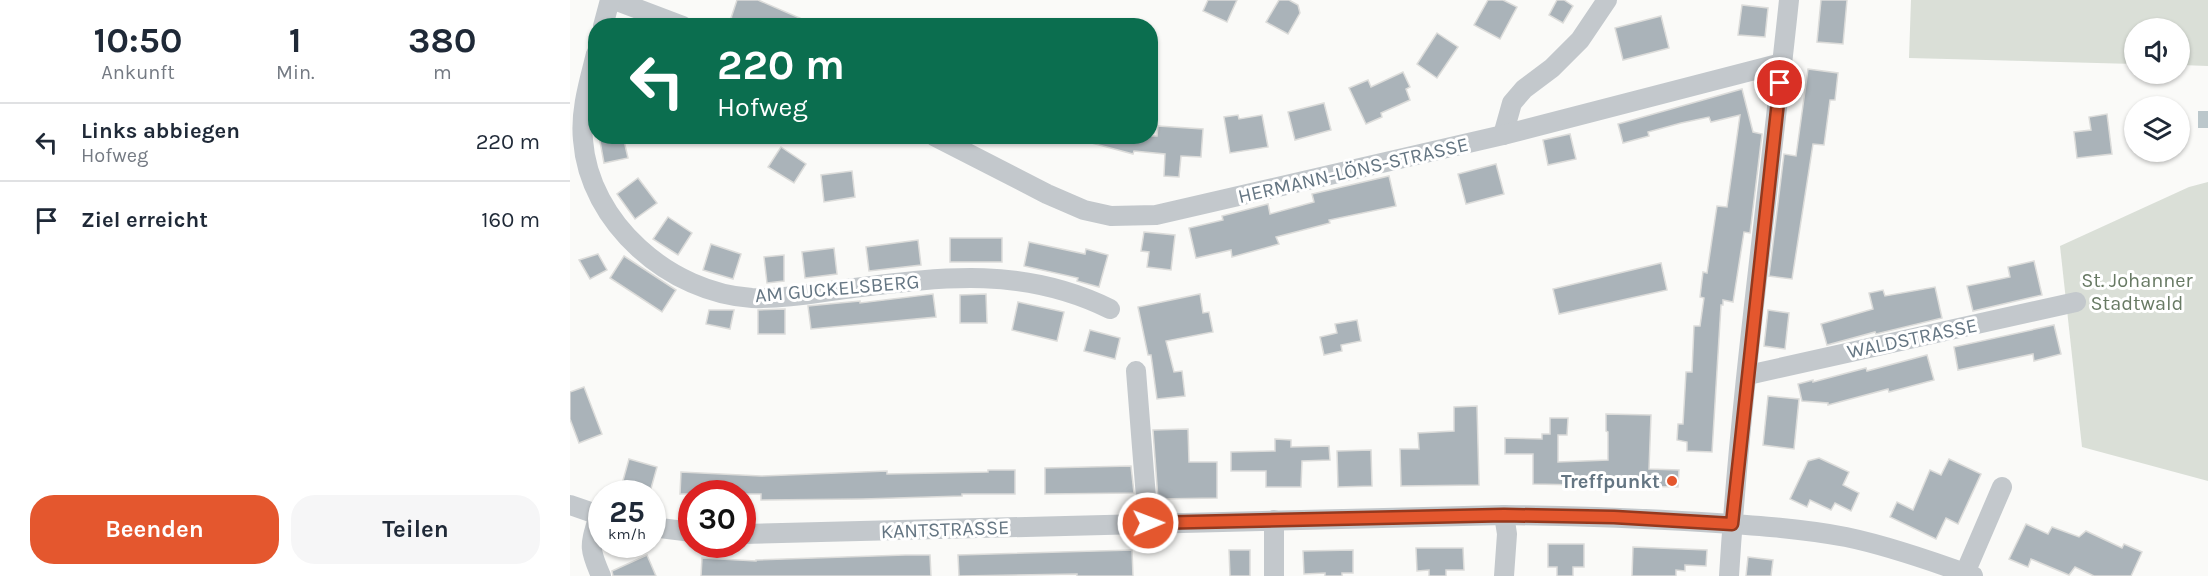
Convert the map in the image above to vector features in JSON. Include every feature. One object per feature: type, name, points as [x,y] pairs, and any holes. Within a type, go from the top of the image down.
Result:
[{"type":"street","points":[[605,18],[610,0]]},
{"type":"street","points":[[614,0],[662,18]]},
{"type":"street","points":[[1503,135],[1512,103],[1524,89],[1552,68],[1580,40],[1607,0]]},
{"type":"street","points":[[1729,576],[1732,524],[1789,0]]},
{"type":"street","name":"HERMANN-LÖNS-STRASSE","points":[[950,144],[1047,194],[1084,210],[1111,216],[1156,215],[1503,135],[1782,63]]},
{"type":"street","name":"AM GUCKELSBERG","points":[[588,87],[582,120],[583,140],[586,161],[601,202],[614,222],[647,255],[666,269],[697,285],[753,298],[925,280],[993,278],[1018,280],[1049,287],[1085,297],[1110,309]]},
{"type":"street","name":"WALDSTRASSE","points":[[1748,375],[2076,302]]},
{"type":"street","points":[[1136,371],[1148,523]]},
{"type":"street","points":[[1969,574],[2001,487]]},
{"type":"street","points":[[570,505],[588,512]]},
{"type":"street","points":[[1504,515],[1507,534],[1504,576]]},
{"type":"street","name":"KANTSTRASSE","points":[[756,534],[1504,515],[1614,517],[1798,529],[1893,550],[1969,574]]},
{"type":"street","points":[[1274,520],[1274,576]]},
{"type":"street","points":[[594,558],[601,576]]},
{"type":"green space","points":[[1911,0],[2208,0],[2208,66],[2190,65],[2190,18],[2124,18],[2124,64],[1909,58]]},
{"type":"green space","name":"St. Johanner Stadtwald","points":[[2208,182],[2208,481],[2082,447],[2060,246],[2189,187]]},
{"type":"shaded area","points":[[2198,111],[2208,111],[2208,128],[2198,128]]},
{"type":"building","points":[[737,0],[758,0],[800,18],[731,18]]},
{"type":"building","points":[[1208,0],[1237,0],[1227,22],[1203,11]]},
{"type":"building","points":[[1279,0],[1289,0],[1298,5],[1300,13],[1288,34],[1266,22]]},
{"type":"building","points":[[1488,0],[1503,0],[1517,7],[1500,39],[1474,25]]},
{"type":"building","points":[[1557,0],[1564,0],[1573,6],[1563,23],[1549,15]]},
{"type":"building","points":[[1821,0],[1847,0],[1843,44],[1817,42]]},
{"type":"building","points":[[1742,5],[1768,8],[1765,37],[1738,35]]},
{"type":"building","points":[[1661,16],[1669,48],[1623,60],[1615,28]]},
{"type":"building","points":[[1437,33],[1458,47],[1437,78],[1417,64]]},
{"type":"building","points":[[1808,69],[1838,73],[1835,100],[1830,100],[1824,145],[1813,144],[1792,279],[1769,276],[1784,154],[1796,156]]},
{"type":"building","points":[[1403,72],[1410,87],[1406,89],[1410,100],[1381,113],[1382,117],[1366,124],[1349,88],[1368,80],[1371,87]]},
{"type":"building","points":[[1742,89],[1753,132],[1762,134],[1750,233],[1744,232],[1733,302],[1723,300],[1723,305],[1721,305],[1712,452],[1687,451],[1687,442],[1677,440],[1678,424],[1683,424],[1686,372],[1692,372],[1694,326],[1700,326],[1704,298],[1700,297],[1703,272],[1707,273],[1717,206],[1727,207],[1740,115],[1711,122],[1709,117],[1681,123],[1648,132],[1649,136],[1623,143],[1618,124]]},
{"type":"building","points":[[1324,103],[1331,130],[1295,140],[1288,112]]},
{"type":"building","points":[[2107,114],[2112,154],[2077,158],[2074,132],[2091,130],[2089,117]]},
{"type":"building","points":[[1238,115],[1239,119],[1262,115],[1268,147],[1230,153],[1224,117]]},
{"type":"building","points":[[1158,126],[1203,129],[1201,157],[1181,156],[1179,177],[1164,176],[1165,154],[1134,151],[1133,154],[1095,144],[1158,144]]},
{"type":"building","points":[[1570,134],[1576,159],[1548,165],[1543,140]]},
{"type":"building","points":[[600,144],[625,144],[628,158],[604,163]]},
{"type":"building","points":[[781,147],[806,164],[794,183],[768,167]]},
{"type":"building","points":[[1496,164],[1504,194],[1466,204],[1458,174]]},
{"type":"building","points":[[852,171],[855,197],[824,202],[821,175]]},
{"type":"building","points":[[1389,176],[1396,206],[1329,220],[1330,223],[1276,237],[1279,244],[1232,257],[1231,250],[1196,258],[1189,228],[1223,220],[1222,216],[1268,204],[1270,214],[1314,202],[1312,194]]},
{"type":"building","points":[[638,178],[657,203],[635,219],[617,194]]},
{"type":"building","points":[[668,217],[692,233],[678,255],[653,239]]},
{"type":"building","points":[[1144,232],[1175,235],[1171,270],[1147,267],[1149,252],[1141,251]]},
{"type":"building","points":[[950,238],[1002,238],[1002,262],[950,262]]},
{"type":"building","points":[[918,240],[921,265],[869,271],[866,247]]},
{"type":"building","points":[[1029,242],[1085,254],[1086,249],[1108,255],[1099,287],[1077,281],[1078,278],[1024,266]]},
{"type":"building","points":[[711,244],[741,254],[733,279],[703,270]]},
{"type":"building","points":[[834,248],[837,274],[805,278],[802,252]]},
{"type":"building","points":[[598,254],[607,270],[590,279],[579,260]]},
{"type":"building","points":[[784,255],[784,281],[767,283],[764,257]]},
{"type":"building","points":[[624,256],[676,290],[662,312],[610,278]]},
{"type":"building","points":[[2034,261],[2042,295],[1973,311],[1967,286],[2010,277],[2008,267]]},
{"type":"building","points":[[1661,263],[1667,290],[1559,314],[1553,289]]},
{"type":"building","points":[[1935,287],[1942,318],[1827,345],[1821,324],[1873,309],[1869,293],[1883,290],[1885,296]]},
{"type":"building","points":[[933,294],[936,317],[811,329],[808,306],[860,301],[860,303]]},
{"type":"building","points":[[986,294],[987,323],[960,323],[960,295]]},
{"type":"building","points":[[1200,294],[1203,313],[1209,312],[1213,332],[1166,341],[1174,372],[1182,371],[1185,396],[1157,399],[1151,355],[1148,355],[1138,307]]},
{"type":"building","points":[[1018,302],[1064,312],[1057,341],[1012,330]]},
{"type":"building","points":[[785,309],[785,334],[758,334],[758,310]]},
{"type":"building","points":[[709,310],[734,310],[730,329],[706,324]]},
{"type":"building","points":[[1768,310],[1789,313],[1785,349],[1764,346]]},
{"type":"building","points":[[1357,320],[1361,341],[1341,345],[1342,351],[1324,355],[1320,337],[1337,333],[1335,324]]},
{"type":"building","points":[[2054,325],[2061,354],[2034,361],[2033,354],[1958,370],[1954,347]]},
{"type":"building","points":[[1090,330],[1120,338],[1115,359],[1084,351]]},
{"type":"building","points":[[1927,355],[1934,380],[1828,405],[1828,403],[1802,401],[1798,384],[1866,368],[1867,371]]},
{"type":"building","points":[[584,387],[602,434],[579,443],[570,419],[570,392]]},
{"type":"building","points":[[1768,396],[1799,399],[1794,449],[1763,445]]},
{"type":"building","points":[[1477,406],[1479,485],[1401,486],[1400,449],[1419,449],[1418,433],[1454,431],[1454,407]]},
{"type":"building","points":[[1606,414],[1651,415],[1649,469],[1679,470],[1678,487],[1533,484],[1533,454],[1505,454],[1505,438],[1542,439],[1542,434],[1550,434],[1550,418],[1568,418],[1567,435],[1558,435],[1558,462],[1608,460]]},
{"type":"building","points":[[1188,429],[1189,462],[1217,462],[1217,498],[1158,499],[1153,430]]},
{"type":"building","points":[[1275,439],[1291,440],[1291,447],[1329,446],[1330,460],[1302,461],[1301,487],[1266,487],[1266,471],[1231,471],[1231,452],[1275,451]]},
{"type":"building","points":[[1371,450],[1372,486],[1338,487],[1337,451]]},
{"type":"building","points":[[1819,458],[1849,472],[1843,485],[1859,493],[1851,511],[1835,503],[1831,510],[1810,500],[1807,507],[1790,499],[1808,461]]},
{"type":"building","points":[[629,459],[657,467],[653,480],[623,480]]},
{"type":"building","points":[[1949,459],[1981,474],[1958,524],[1946,518],[1936,539],[1890,517],[1897,502],[1913,510],[1930,470],[1941,475]]},
{"type":"building","points":[[1131,466],[1134,493],[1045,494],[1045,468]]},
{"type":"building","points":[[988,470],[1015,470],[1015,494],[761,500],[761,494],[756,494],[756,480],[681,480],[681,472],[761,476],[887,471],[887,474],[988,472]]},
{"type":"building","points":[[2026,524],[2048,534],[2052,527],[2079,537],[2086,531],[2122,548],[2124,544],[2142,552],[2131,576],[2094,576],[2075,567],[2069,575],[2031,559],[2028,567],[2009,559]]},
{"type":"building","points":[[1548,544],[1584,544],[1584,567],[1573,567],[1573,576],[1557,576],[1557,567],[1548,567]]},
{"type":"building","points":[[1633,547],[1707,550],[1706,566],[1685,565],[1685,571],[1676,570],[1676,576],[1632,576]]},
{"type":"building","points":[[1416,548],[1463,548],[1464,570],[1446,570],[1446,576],[1429,576],[1429,570],[1417,571]]},
{"type":"building","points":[[1132,550],[1133,576],[1077,576],[1077,574],[959,576],[958,555]]},
{"type":"building","points":[[1229,550],[1250,550],[1250,576],[1230,576]]},
{"type":"building","points":[[1353,550],[1353,573],[1342,573],[1342,576],[1325,576],[1325,573],[1304,574],[1303,551]]},
{"type":"building","points":[[930,555],[931,576],[701,576],[702,558],[756,560]]},
{"type":"building","points":[[1748,557],[1773,560],[1771,576],[1746,576]]},
{"type":"building","points":[[640,558],[648,558],[656,576],[613,576],[612,571]]},
{"type":"place","name":"Treffpunkt","points":[[1672,481]]},
{"type":"route","points":[[1148,523],[1504,515],[1614,517],[1732,524],[1780,83]]}]
